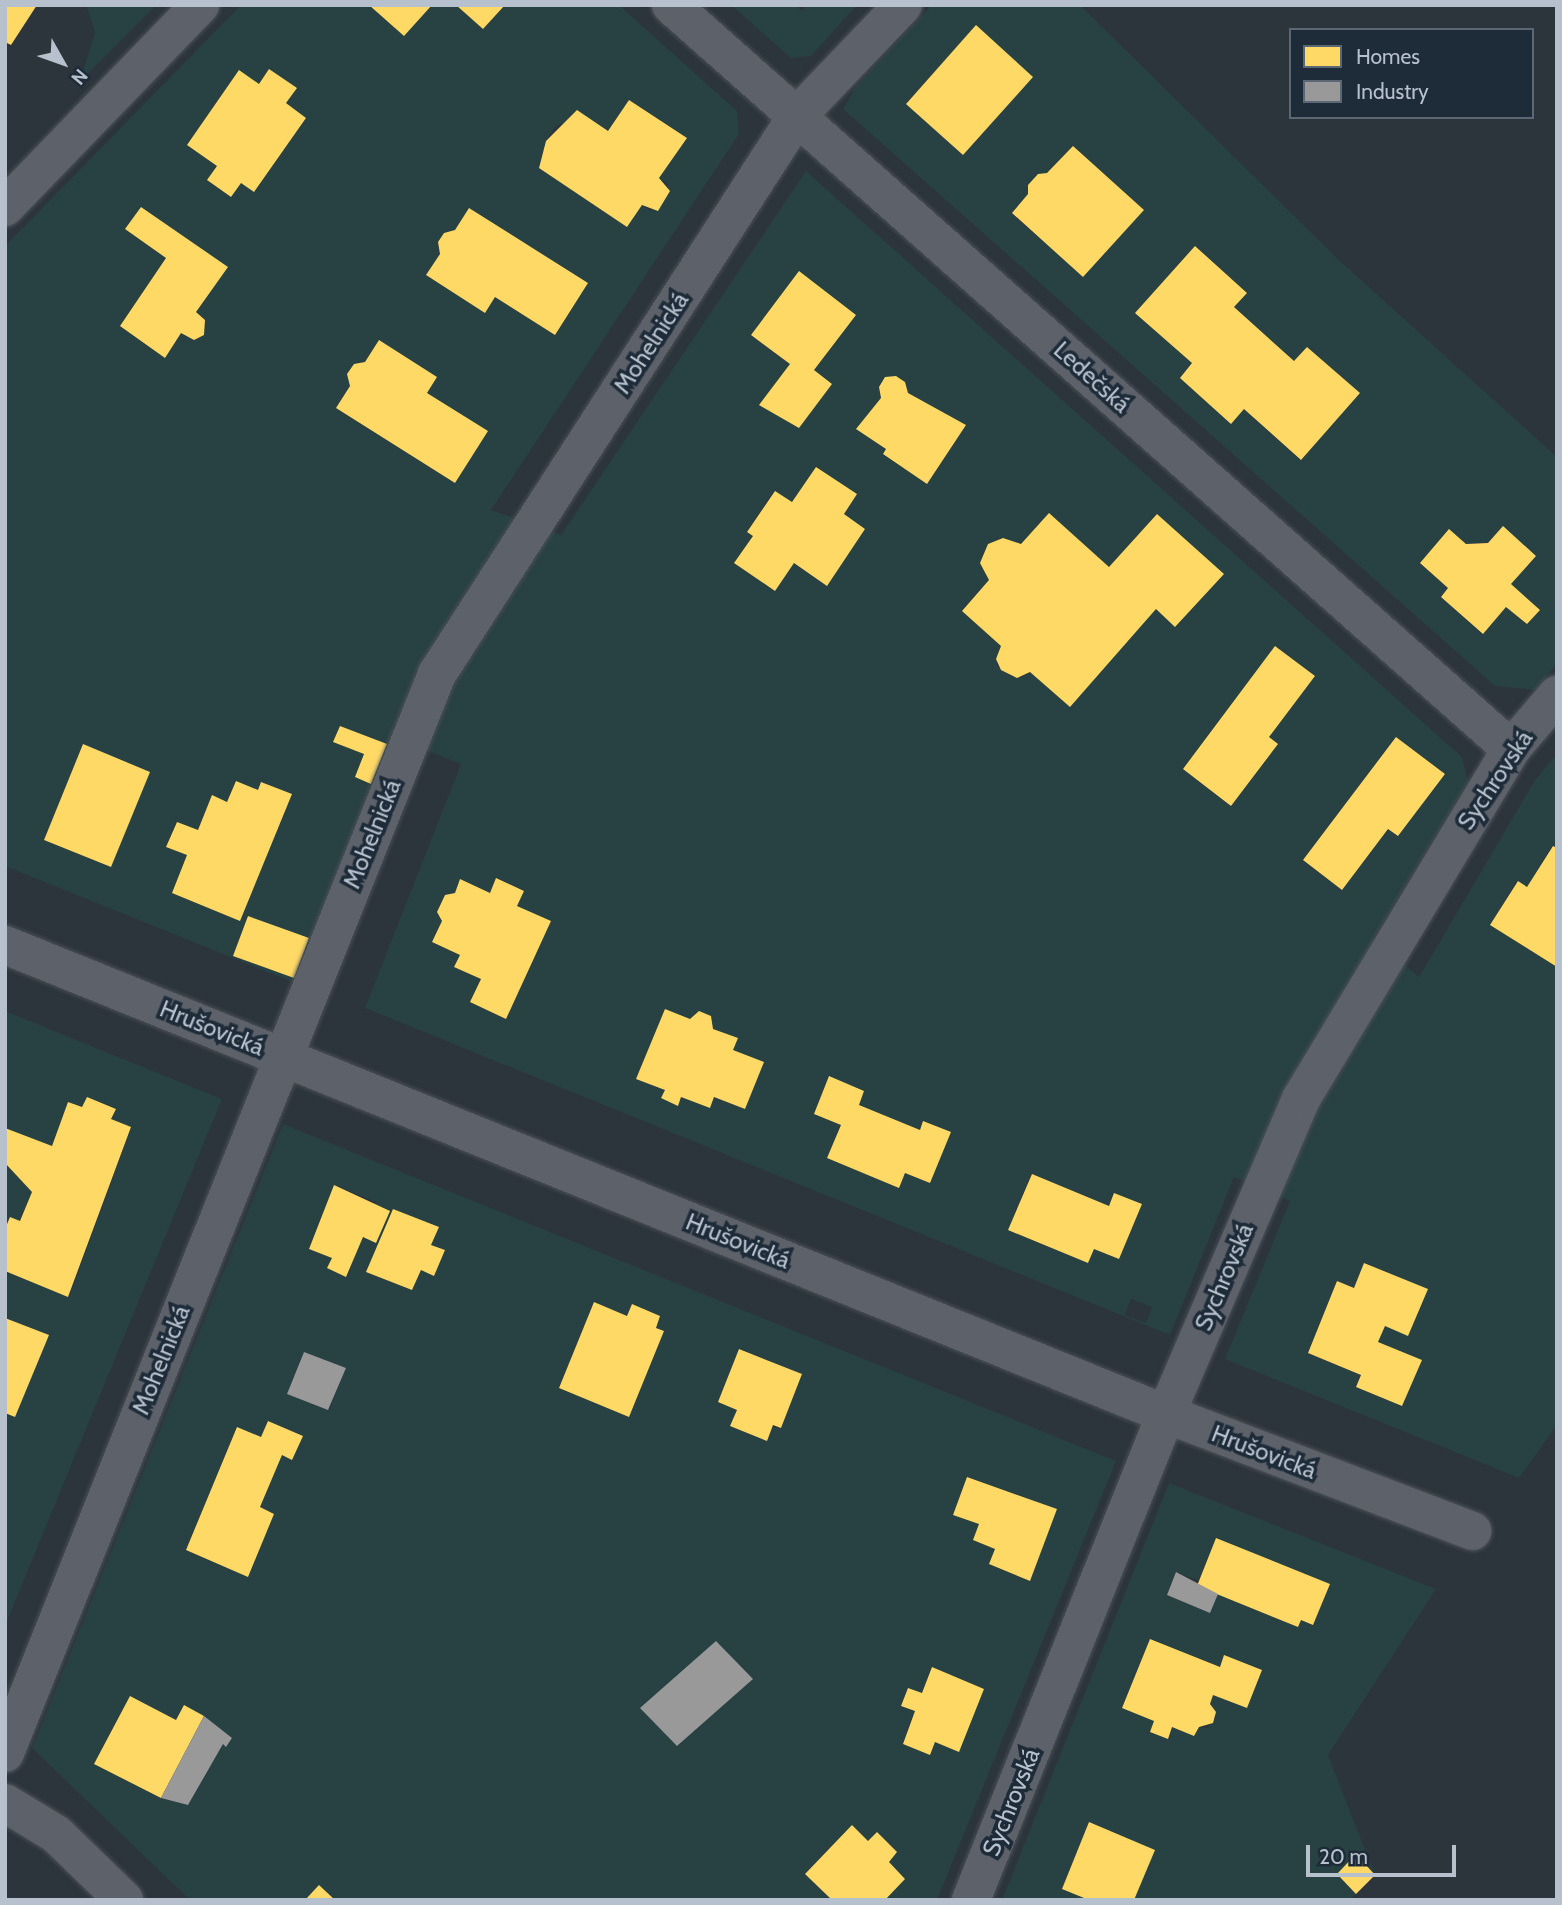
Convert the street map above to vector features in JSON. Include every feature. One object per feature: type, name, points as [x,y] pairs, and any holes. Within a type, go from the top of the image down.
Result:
[{"type":"street","points":[[5,207],[200,5]]},
{"type":"street","name":"Ledečská","points":[[671,5],[1511,749]]},
{"type":"street","name":"Mohelnická","points":[[5,1753],[437,674],[797,116],[903,5]]},
{"type":"street","name":"Sychrovská","points":[[971,1900],[1166,1414],[1301,1099],[1511,749],[1557,695]]},
{"type":"street","name":"Hrušovická","points":[[5,945],[1166,1414],[1472,1531]]},
{"type":"street","points":[[5,1803],[56,1834],[124,1900]]},
{"type":"green space","points":[[86,5],[156,5],[80,81],[95,33]]},
{"type":"green space","points":[[241,5],[456,5],[483,29],[505,5],[619,5],[737,111],[739,134],[491,510],[561,535],[806,171],[1462,757],[1468,781],[1373,939],[1419,977],[1535,780],[1557,754],[1557,848],[1552,846],[1527,887],[1517,881],[1490,925],[1557,967],[1557,1425],[1519,1478],[1225,1359],[1290,1201],[1234,1177],[1170,1335],[365,1008],[461,764],[391,737],[295,983],[5,866],[5,246]],"holes":[[[297,88],[286,103],[306,118],[254,192],[241,183],[230,197],[207,180]],[[629,100],[687,138],[659,178],[668,184],[653,208],[650,211],[642,205],[627,227],[539,167],[546,141],[555,127],[570,120],[608,131]],[[141,207],[227,268],[196,312],[205,320],[204,335],[194,340],[181,333],[165,357],[120,326],[166,258],[125,229]],[[469,208],[588,283],[555,335],[495,297],[484,312],[427,276],[440,254],[438,242],[444,233],[455,230]],[[799,272],[856,315],[814,370],[832,384],[799,428],[790,364],[751,335]],[[379,340],[437,377],[427,393],[487,431],[455,483],[336,408],[350,386],[354,365],[365,362]],[[896,376],[905,382],[908,393],[966,425],[927,484],[883,454],[886,449],[861,428],[881,398],[879,387],[885,378]],[[816,467],[856,494],[844,514],[865,529],[827,585],[794,563],[775,591],[734,563],[753,536],[747,531],[774,491],[792,502]],[[1049,514],[1109,567],[1157,514],[1223,574],[1176,627],[1156,609],[1023,676],[1012,677],[997,665],[1001,646],[962,610],[989,580],[980,563],[988,544],[1003,538],[1021,544]],[[1276,646],[1315,676],[1269,737],[1278,744],[1231,806],[1183,769]],[[340,726],[386,744],[355,777],[364,754],[334,742]],[[1396,737],[1445,774],[1398,836],[1388,829],[1342,890],[1303,861]],[[83,745],[111,867],[44,840]],[[262,782],[291,794],[240,920],[172,893],[187,855],[166,847],[176,822],[198,830],[212,796],[227,802],[258,790]],[[497,878],[524,891],[517,906],[551,921],[506,1019],[470,1002],[481,979],[460,955],[432,942],[442,921],[437,912],[445,895],[455,893],[460,880],[490,893]],[[248,916],[309,938],[295,978],[233,956]],[[699,1011],[711,1016],[713,1029],[737,1038],[733,1050],[763,1062],[745,1109],[714,1097],[710,1108],[681,1097],[678,1105],[661,1098],[665,1090],[636,1078]],[[829,1077],[864,1091],[859,1105],[920,1130],[923,1121],[950,1132],[930,1183],[905,1173],[898,1187],[827,1158],[841,1125],[814,1114]],[[1031,1174],[1109,1206],[1114,1193],[1142,1204],[1119,1259],[1094,1249],[1088,1263],[1009,1230]],[[1365,1263],[1427,1289],[1408,1335],[1385,1326],[1378,1342],[1421,1360],[1402,1406],[1356,1387],[1361,1375],[1308,1353],[1337,1281],[1354,1288]],[[1131,1299],[1152,1307],[1146,1323],[1125,1315]]]},
{"type":"green space","points":[[731,5],[796,5],[802,11],[807,5],[857,5],[811,56],[791,58]]},
{"type":"green space","points":[[932,5],[1080,5],[1339,260],[1557,457],[1557,664],[1536,690],[1495,686],[843,109],[856,86]],"holes":[[[976,26],[963,155],[906,103]],[[1073,146],[1144,210],[1083,276],[1012,214],[1028,194],[1028,185],[1038,174],[1047,173]],[[1195,246],[1247,293],[1234,307],[1294,361],[1307,347],[1360,393],[1300,460],[1244,409],[1231,423],[1180,378],[1192,363],[1136,313]],[[1503,527],[1536,556],[1511,584],[1540,610],[1526,624],[1506,607],[1482,634],[1441,597],[1448,588],[1420,563],[1449,530],[1466,544],[1488,543]]]},
{"type":"green space","points":[[5,1011],[222,1099],[5,1626],[5,1413],[14,1417],[48,1335],[5,1318],[5,1271],[69,1297],[131,1128],[111,1119],[116,1108],[87,1097],[82,1107],[68,1102],[52,1146],[5,1128]]},
{"type":"green space","points":[[283,1124],[1116,1461],[937,1900],[885,1900],[905,1879],[852,1825],[805,1873],[832,1900],[336,1900],[319,1885],[305,1900],[190,1900],[32,1748]],"holes":[[[334,1185],[376,1202],[347,1276],[328,1268],[332,1258],[309,1248]],[[393,1209],[438,1227],[431,1245],[445,1251],[434,1276],[421,1270],[412,1290],[367,1272]],[[594,1302],[627,1316],[632,1304],[660,1316],[656,1328],[664,1331],[629,1417],[559,1388]],[[740,1349],[802,1374],[781,1428],[731,1426],[737,1410],[718,1402]],[[304,1352],[346,1368],[329,1410],[287,1394]],[[268,1421],[302,1436],[292,1460],[282,1455],[260,1507],[274,1514],[248,1576],[186,1550],[237,1427],[261,1437]],[[968,1477],[1057,1509],[1029,1581],[990,1564],[995,1549],[974,1540],[979,1524],[953,1515]],[[716,1642],[753,1679],[677,1746]],[[932,1667],[984,1689],[959,1751],[935,1742],[930,1754],[907,1730],[915,1711],[901,1706],[908,1688],[922,1693]],[[130,1696],[176,1720],[184,1705],[232,1738],[227,1746],[223,1744],[188,1805],[161,1798],[94,1764]]]},
{"type":"green space","points":[[5,1163],[32,1192],[20,1221],[5,1229]]},
{"type":"green space","points":[[1169,1483],[1436,1589],[1328,1755],[1375,1875],[1356,1855],[1337,1874],[1356,1894],[1350,1900],[1134,1900],[1154,1850],[1089,1900],[1002,1900]],"holes":[[[1216,1538],[1330,1584],[1313,1625],[1301,1620],[1298,1627],[1218,1594],[1209,1612],[1167,1595],[1176,1572],[1199,1581]],[[1151,1639],[1220,1667],[1224,1656],[1210,1704],[1216,1717],[1207,1728],[1199,1727],[1194,1736],[1172,1727],[1168,1739],[1150,1732],[1154,1721],[1122,1707]]]},
{"type":"building: Homes","points":[[5,5],[37,5],[11,45],[5,42]]},
{"type":"building: Homes","points":[[369,5],[432,5],[404,36]]},
{"type":"building: Homes","points":[[456,5],[505,5],[483,29]]},
{"type":"building: Homes","points":[[976,25],[1033,77],[963,155],[906,104]]},
{"type":"building: Homes","points":[[269,69],[297,88],[286,103],[306,118],[254,192],[241,183],[231,197],[207,180],[217,166],[187,145],[239,70],[259,84]]},
{"type":"building: Homes","points":[[629,100],[687,138],[659,178],[670,191],[658,211],[642,205],[627,227],[539,168],[546,141],[577,110],[608,131]]},
{"type":"building: Homes","points":[[1073,146],[1144,210],[1083,277],[1012,213],[1028,194],[1028,185],[1038,174],[1047,173]]},
{"type":"building: Homes","points":[[141,207],[228,267],[196,312],[205,320],[204,335],[194,340],[181,333],[165,358],[120,326],[166,258],[125,229]]},
{"type":"building: Homes","points":[[469,208],[588,283],[555,335],[495,297],[485,313],[426,275],[440,254],[438,242],[444,233],[455,230]]},
{"type":"building: Homes","points":[[1195,246],[1247,293],[1234,307],[1294,361],[1307,347],[1360,393],[1301,460],[1244,409],[1231,424],[1180,378],[1192,363],[1135,313]]},
{"type":"building: Homes","points":[[799,271],[856,315],[814,370],[832,384],[799,428],[759,405],[790,364],[751,335]]},
{"type":"building: Homes","points":[[379,340],[437,377],[427,393],[488,431],[455,483],[336,408],[350,386],[347,374],[354,364],[365,362]]},
{"type":"building: Homes","points":[[896,376],[905,382],[908,393],[966,425],[927,484],[883,454],[886,449],[856,429],[881,398],[879,387],[885,377]]},
{"type":"building: Homes","points":[[816,467],[857,494],[844,514],[865,529],[827,586],[794,563],[775,591],[734,563],[753,536],[747,532],[775,491],[792,502]]},
{"type":"building: Homes","points":[[1049,513],[1109,567],[1157,514],[1224,574],[1175,627],[1156,609],[1070,707],[1030,672],[1017,678],[1001,670],[996,659],[1001,646],[962,611],[989,580],[980,563],[988,544],[1003,538],[1021,544]]},
{"type":"building: Homes","points":[[1503,526],[1536,556],[1511,584],[1540,610],[1527,624],[1506,607],[1483,634],[1441,597],[1448,588],[1420,563],[1449,529],[1466,544],[1488,543]]},
{"type":"building: Homes","points":[[1275,646],[1315,676],[1269,737],[1278,744],[1231,806],[1183,769]]},
{"type":"building: Homes","points":[[340,726],[387,744],[371,784],[355,777],[364,754],[333,742]]},
{"type":"building: Homes","points":[[1396,737],[1445,774],[1398,836],[1388,829],[1342,890],[1303,860]]},
{"type":"building: Homes","points":[[83,744],[150,772],[111,867],[44,840]]},
{"type":"building: Homes","points":[[236,781],[258,790],[261,782],[292,794],[240,921],[172,893],[187,855],[166,847],[177,822],[198,830],[212,795],[227,802]]},
{"type":"building: Homes","points":[[1553,846],[1557,848],[1557,967],[1490,925],[1518,881],[1527,887]]},
{"type":"building: Homes","points":[[496,878],[524,891],[517,906],[551,921],[506,1019],[470,1002],[481,979],[454,967],[460,955],[432,942],[442,921],[437,912],[445,895],[455,893],[460,879],[490,893]]},
{"type":"building: Homes","points":[[248,916],[309,938],[294,978],[233,956]]},
{"type":"building: Homes","points":[[665,1009],[690,1019],[699,1011],[711,1016],[713,1029],[738,1038],[733,1050],[764,1062],[745,1109],[714,1097],[710,1108],[681,1097],[678,1106],[661,1098],[665,1090],[636,1079]]},
{"type":"building: Homes","points":[[829,1076],[864,1091],[859,1105],[920,1130],[923,1121],[951,1132],[930,1183],[905,1173],[899,1188],[827,1158],[841,1125],[814,1114]]},
{"type":"building: Homes","points":[[87,1097],[116,1109],[111,1119],[131,1127],[68,1297],[5,1271],[5,1229],[10,1217],[20,1221],[32,1192],[5,1163],[5,1128],[52,1146],[68,1102],[82,1107]]},
{"type":"building: Homes","points":[[1032,1174],[1109,1206],[1114,1193],[1142,1204],[1119,1259],[1094,1249],[1088,1263],[1008,1230]]},
{"type":"building: Homes","points":[[334,1185],[390,1211],[376,1243],[363,1237],[346,1277],[327,1268],[332,1258],[309,1249]]},
{"type":"building: Homes","points":[[393,1209],[439,1227],[431,1245],[445,1250],[434,1276],[421,1270],[412,1290],[366,1272]]},
{"type":"building: Homes","points":[[1364,1263],[1428,1289],[1408,1336],[1385,1326],[1378,1342],[1422,1360],[1402,1406],[1356,1387],[1361,1375],[1308,1353],[1337,1281],[1354,1288]]},
{"type":"building: Homes","points":[[594,1302],[627,1316],[632,1304],[660,1316],[656,1328],[664,1331],[629,1417],[559,1388]]},
{"type":"building: Homes","points":[[5,1318],[49,1335],[15,1417],[5,1413]]},
{"type":"building: Homes","points":[[739,1349],[802,1374],[781,1428],[773,1425],[767,1441],[730,1426],[737,1410],[718,1402]]},
{"type":"building: Homes","points":[[268,1421],[303,1436],[292,1460],[282,1455],[260,1507],[274,1514],[248,1577],[186,1550],[237,1427],[261,1437]]},
{"type":"building: Homes","points":[[967,1477],[1057,1509],[1030,1581],[989,1564],[995,1549],[973,1540],[979,1524],[953,1515]]},
{"type":"building: Homes","points":[[1216,1538],[1330,1584],[1313,1625],[1301,1620],[1298,1627],[1197,1586]]},
{"type":"building: Homes","points":[[1150,1639],[1220,1667],[1224,1655],[1262,1670],[1247,1708],[1213,1695],[1210,1704],[1216,1712],[1213,1723],[1199,1727],[1194,1736],[1172,1727],[1168,1739],[1150,1732],[1154,1721],[1122,1708]]},
{"type":"building: Homes","points":[[932,1667],[984,1689],[959,1752],[935,1742],[930,1755],[903,1744],[915,1711],[901,1706],[908,1688],[922,1693]]},
{"type":"building: Homes","points":[[130,1696],[176,1720],[184,1705],[204,1716],[161,1798],[94,1764]]},
{"type":"building: Homes","points":[[1089,1822],[1155,1850],[1134,1900],[1089,1900],[1062,1889]]},
{"type":"building: Homes","points":[[852,1825],[868,1841],[877,1832],[897,1852],[889,1862],[905,1879],[885,1900],[832,1900],[805,1874]]},
{"type":"building: Homes","points":[[1356,1854],[1375,1875],[1356,1894],[1337,1874]]},
{"type":"building: Homes","points":[[319,1885],[335,1900],[305,1900]]},
{"type":"building: Industry","points":[[304,1352],[346,1368],[328,1410],[287,1394]]},
{"type":"building: Industry","points":[[1176,1572],[1218,1594],[1210,1613],[1167,1595]]},
{"type":"building: Industry","points":[[716,1641],[753,1679],[677,1746],[640,1708]]},
{"type":"building: Industry","points":[[204,1716],[232,1738],[226,1747],[223,1744],[188,1805],[161,1798]]}]
